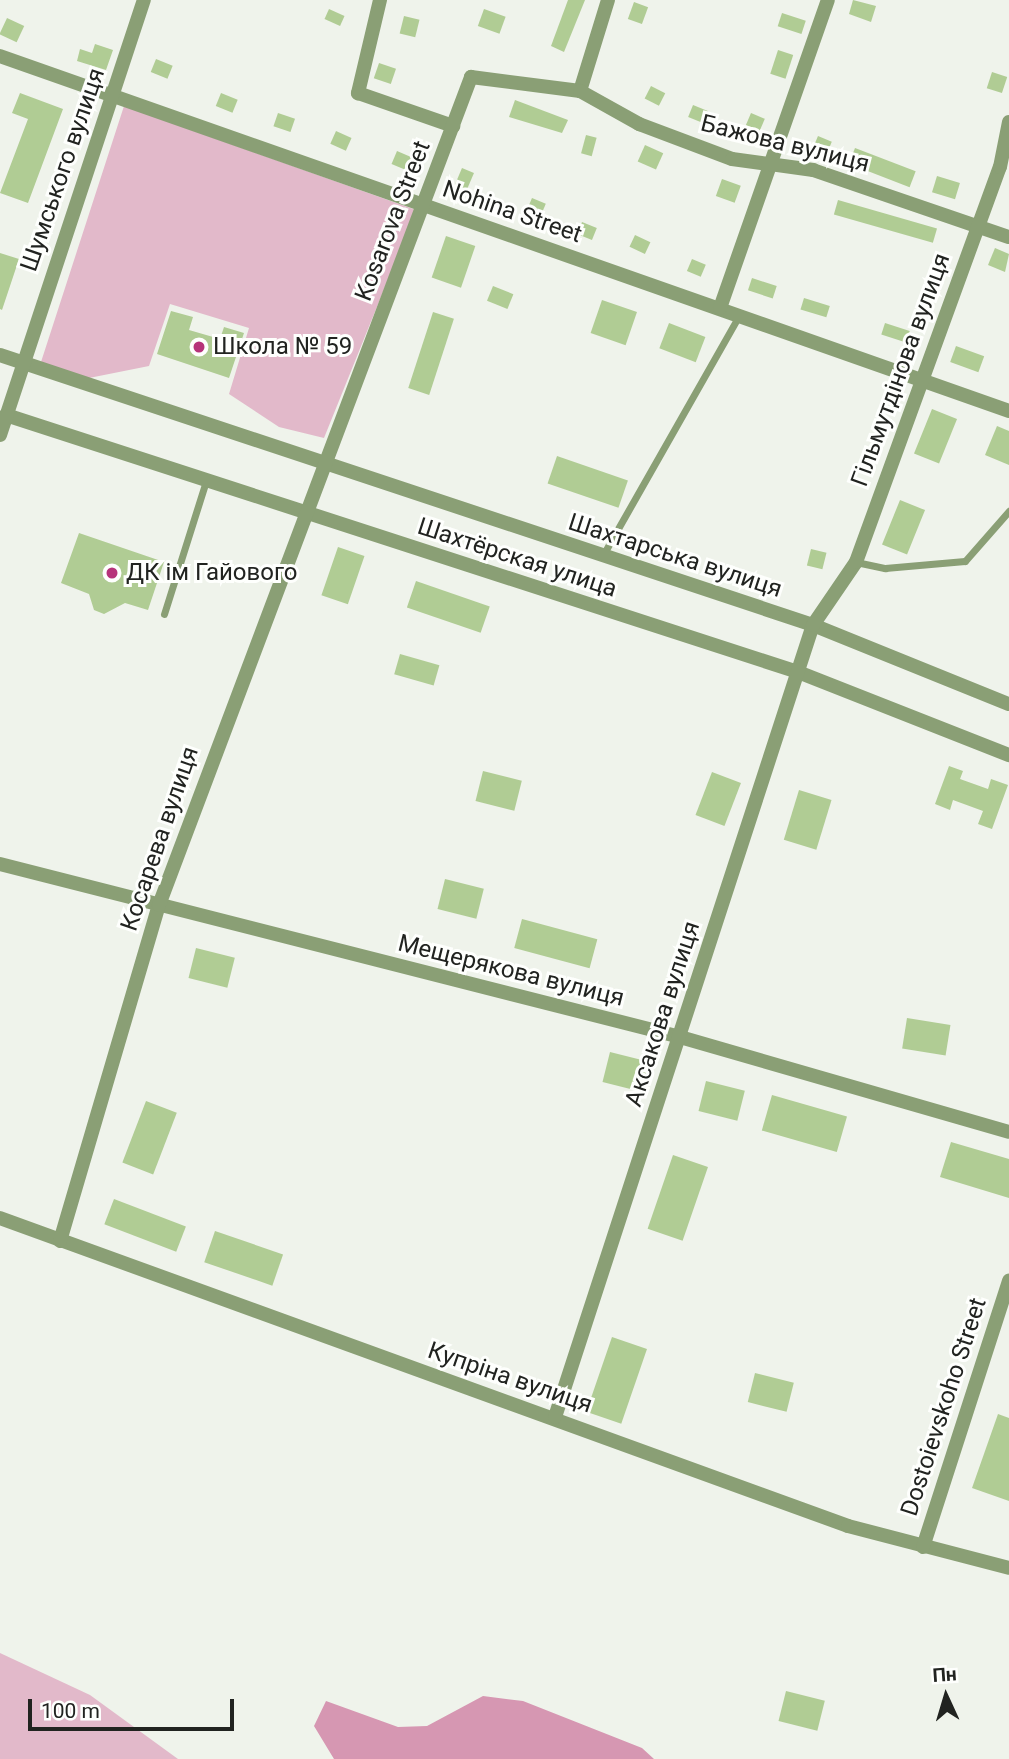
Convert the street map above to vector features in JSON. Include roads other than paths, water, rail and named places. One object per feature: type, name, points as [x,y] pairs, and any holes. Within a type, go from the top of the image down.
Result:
[{"type":"street","name":"Шумського вулиця","points":[[0,435],[21,362],[144,0]]},
{"type":"street","points":[[380,0],[358,93],[453,126]]},
{"type":"street","points":[[580,91],[608,0]]},
{"type":"street","points":[[720,308],[828,0]]},
{"type":"street","name":"Nohina Street","points":[[0,56],[1009,411]]},
{"type":"street","name":"Kosarova Street","points":[[325,458],[425,205],[471,77]]},
{"type":"street","name":"Бажова вулиця","points":[[471,77],[580,91],[639,124],[732,159],[773,162],[979,225],[1009,237]]},
{"type":"street","name":"Гільмутдінова вулиця","points":[[814,625],[856,562],[919,378],[979,225],[1009,122]]},
{"type":"street","name":"Шахтарська вулиця","points":[[0,355],[325,458],[601,557],[814,625],[1009,705]]},
{"type":"street","name":"Шахтёрская улица","points":[[6,415],[798,672],[1009,755]]},
{"type":"street","name":"Косарева вулиця","points":[[60,1241],[159,905],[325,458]]},
{"type":"street","name":"Аксакова вулиця","points":[[555,1417],[814,625]]},
{"type":"street","name":"Мещерякова вулиця","points":[[0,864],[680,1037],[1009,1132]]},
{"type":"street","name":"Купріна вулиця","points":[[0,1218],[555,1417],[848,1526],[1009,1568]]},
{"type":"street","name":"Dostoievskoho Street","points":[[923,1547],[1009,1281]]},
{"type":"lane","points":[[601,557],[740,315]]},
{"type":"lane","points":[[164,614],[206,481]]},
{"type":"lane","points":[[856,562],[885,568],[965,561],[1009,511]]},
{"type":"place","name":"Школа № 59","points":[[199,347]]},
{"type":"place","name":"ДК ім Гайового","points":[[112,573]]}]
